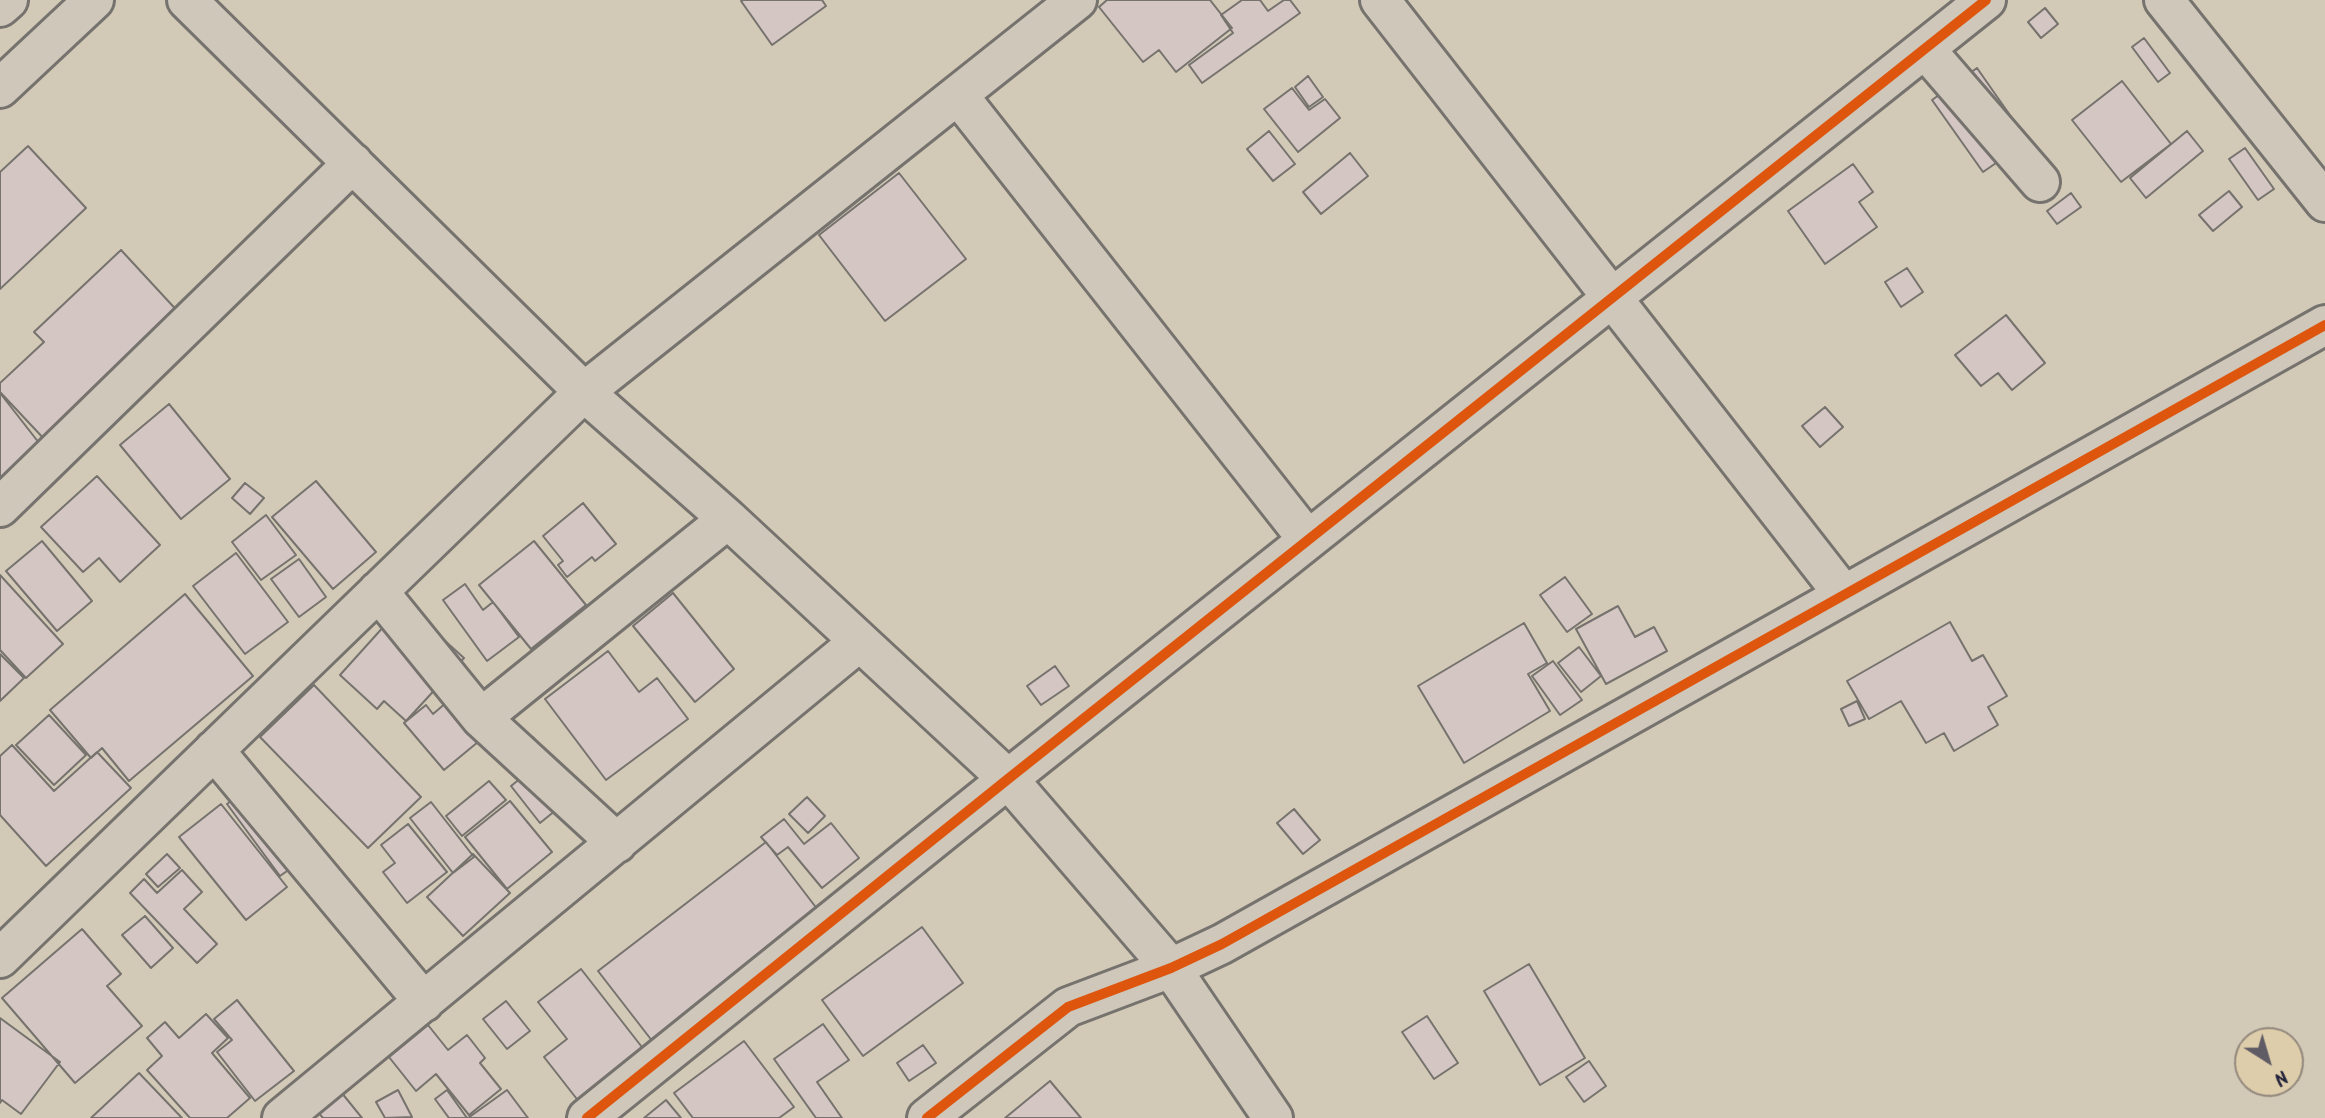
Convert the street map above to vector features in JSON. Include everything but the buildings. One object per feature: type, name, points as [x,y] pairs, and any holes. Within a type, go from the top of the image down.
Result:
[{"type":"street","points":[[0,7],[8,0]]},
{"type":"street","points":[[0,88],[94,0]]},
{"type":"street","points":[[187,0],[584,392],[728,519],[1008,779],[1171,968],[1273,1118]]},
{"type":"street","points":[[0,958],[584,392],[1077,0]]},
{"type":"street","points":[[1380,0],[1844,595]]},
{"type":"street","points":[[587,1118],[1986,0]]},
{"type":"street","points":[[2164,0],[2325,202]]},
{"type":"street","points":[[1925,49],[2040,182]]},
{"type":"street","points":[[958,95],[1308,540]]},
{"type":"street","points":[[0,506],[353,163]]},
{"type":"street","points":[[927,1118],[1068,1007],[1171,968],[1222,944],[2325,325]]},
{"type":"street","points":[[481,718],[728,519]]},
{"type":"street","points":[[378,591],[481,718],[617,842]]},
{"type":"street","points":[[282,1118],[859,642]]},
{"type":"street","points":[[214,750],[424,1002]]},
{"type":"cycle path","points":[[587,1118],[1986,0]]},
{"type":"cycle path","points":[[927,1118],[1068,1007],[1171,968],[1222,944],[2325,325]]}]
